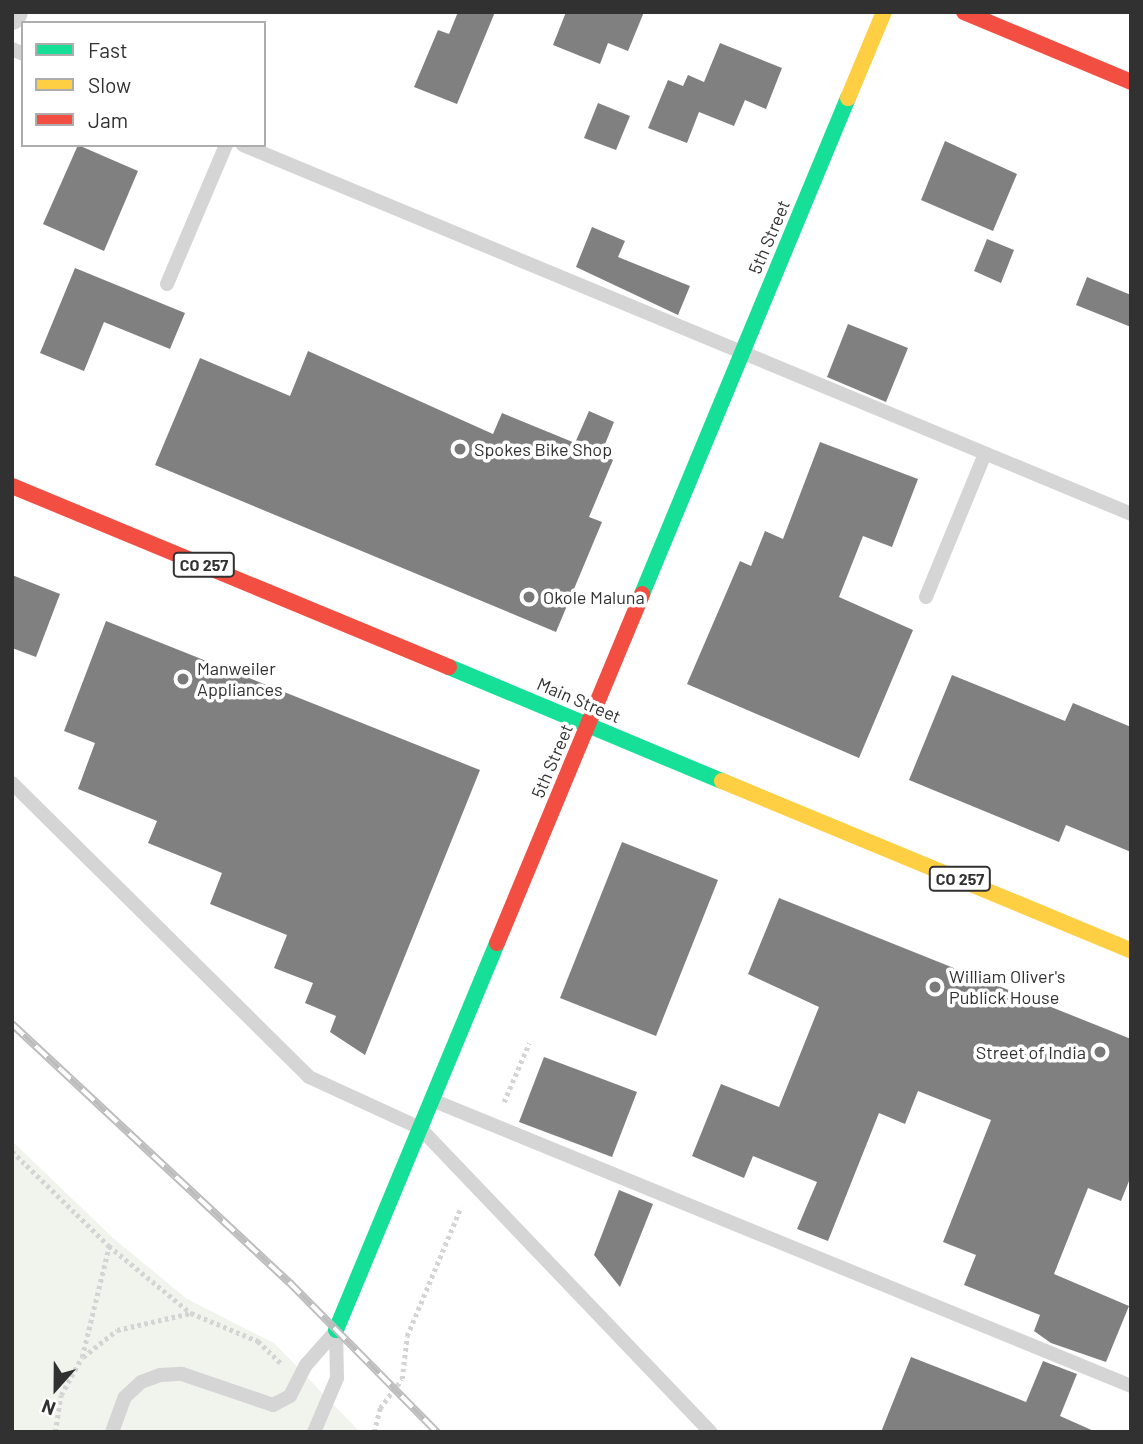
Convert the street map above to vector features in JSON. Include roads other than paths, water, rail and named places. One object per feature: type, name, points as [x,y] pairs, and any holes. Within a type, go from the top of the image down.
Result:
[{"type":"street","name":"5th Street","points":[[336,1330],[884,12]]},
{"type":"street","points":[[964,12],[1131,82]]},
{"type":"street","name":"Main Street","points":[[12,486],[1131,950]]},
{"type":"lane","points":[[166,284],[225,147]]},
{"type":"lane","points":[[248,147],[1131,514]]},
{"type":"lane","points":[[926,597],[985,454]]},
{"type":"lane","points":[[12,783],[309,1077],[420,1128],[711,1432]]},
{"type":"lane","points":[[432,1100],[1131,1386]]},
{"type":"lane","points":[[112,1432],[125,1397],[160,1375],[183,1374],[273,1405],[290,1396],[306,1365],[336,1330]]},
{"type":"lane","points":[[314,1432],[337,1378],[336,1330]]},
{"type":"railway","points":[[12,1024],[289,1282],[437,1432]]},
{"type":"place","name":"Spokes Bike Shop","points":[[460,449]]},
{"type":"place","name":"Okole Maluna","points":[[529,597]]},
{"type":"place","name":"Manweiler Appliances","points":[[183,679]]},
{"type":"place","name":"William Oliver's Publick House","points":[[935,987]]},
{"type":"place","name":"Street of India","points":[[1100,1052]]}]
